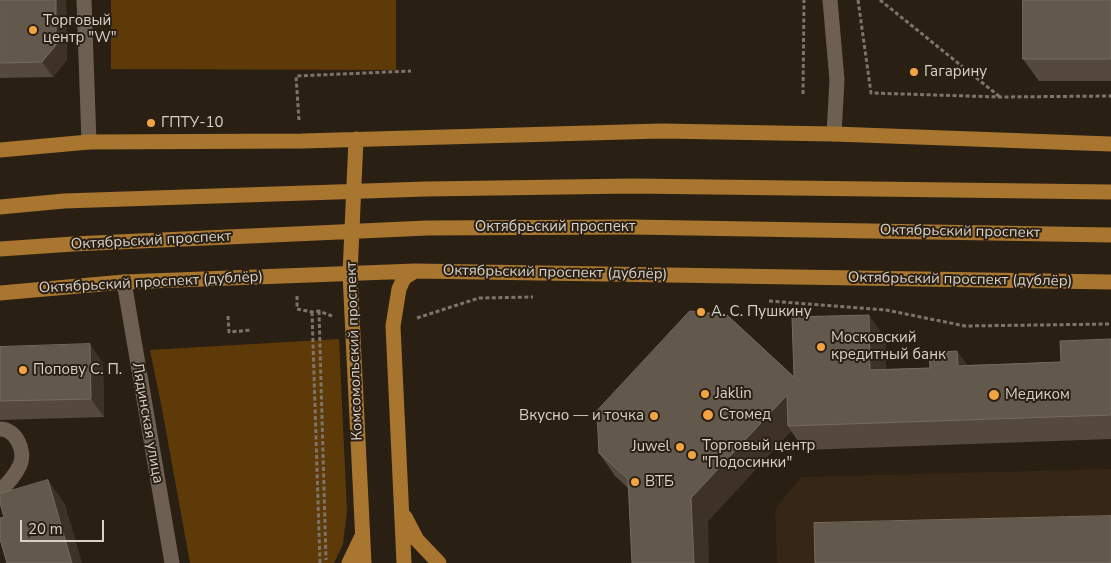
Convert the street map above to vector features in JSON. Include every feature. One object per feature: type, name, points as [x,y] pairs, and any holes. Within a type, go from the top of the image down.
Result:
[{"type":"main road","points":[[0,150],[89,142],[293,141],[661,131],[834,134],[1111,144]]},
{"type":"main road","name":"Комсомольский проспект","points":[[356,139],[350,274],[364,563]]},
{"type":"main road","points":[[0,207],[64,201],[397,190],[632,186],[1111,192]]},
{"type":"main road","name":"Октябрьский проспект","points":[[0,249],[83,243],[427,228],[631,227],[1111,235]]},
{"type":"main road","points":[[404,563],[393,326],[399,289],[404,278],[415,271]]},
{"type":"main road","name":"Октябрьский проспект (дублёр)","points":[[0,293],[124,282],[415,271],[1111,282]]},
{"type":"main road","points":[[402,504],[404,516],[411,533],[439,563]]},
{"type":"main road","points":[[350,563],[361,537],[362,521]]},
{"type":"street","points":[[84,0],[89,142]]},
{"type":"street","points":[[830,0],[837,80],[834,134]]},
{"type":"street","name":"Лядинская улица","points":[[124,282],[172,563]]},
{"type":"street","points":[[0,429],[6,429],[14,435],[20,447],[21,464],[0,490]]},
{"type":"path","points":[[803,94],[804,0]]},
{"type":"path","points":[[858,0],[871,93],[1000,97],[1111,96]]},
{"type":"path","points":[[880,0],[1000,97]]},
{"type":"path","points":[[299,116],[296,76],[410,71]]},
{"type":"path","points":[[393,326],[479,298],[535,297]]},
{"type":"path","points":[[768,301],[886,310],[965,326],[1111,324]]},
{"type":"path","points":[[297,309],[312,312],[319,311],[352,325]]},
{"type":"path","points":[[319,311],[326,563]]},
{"type":"path","points":[[312,312],[320,563]]},
{"type":"path","points":[[228,316],[229,332],[252,330]]},
{"type":"shaded area","points":[[111,0],[396,0],[396,70],[111,69]]},
{"type":"shaded area","points":[[339,339],[347,511],[343,544],[334,563],[190,563],[150,350]]},
{"type":"shaded area","points":[[1111,469],[1111,563],[777,563],[775,509],[801,477]]},
{"type":"building","name":"Торговый центр \"W\"","points":[[0,0],[56,0],[56,45],[42,62],[0,63]]},
{"type":"building","points":[[1023,0],[1111,0],[1111,59],[1023,59]]},
{"type":"building","points":[[690,311],[727,315],[794,377],[792,317],[869,315],[870,370],[930,368],[929,353],[957,351],[958,366],[1061,362],[1060,341],[1111,339],[1111,415],[788,426],[787,395],[691,498],[694,563],[632,563],[628,479],[599,453],[597,411]]},
{"type":"building","points":[[90,344],[91,399],[0,401],[0,347]]},
{"type":"building","points":[[48,480],[72,563],[7,563],[0,539],[0,518],[4,517],[0,503],[0,494]]},
{"type":"building","points":[[1111,516],[1111,563],[815,563],[814,523]]},
{"type":"place","name":"Торговый центр \"W\"","points":[[33,30]]},
{"type":"place","name":"Гагарину","points":[[914,72]]},
{"type":"place","name":"ГПТУ-10","points":[[151,123]]},
{"type":"place","name":"А. С. Пушкину","points":[[701,312]]},
{"type":"place","name":"Московский кредитный банк","points":[[821,347]]},
{"type":"place","name":"Попову С. П.","points":[[23,370]]},
{"type":"place","name":"Jaklin","points":[[705,394]]},
{"type":"place","name":"Медиком","points":[[994,395]]},
{"type":"place","name":"Стомед","points":[[708,415]]},
{"type":"place","name":"Вкусно — и точка","points":[[654,416]]},
{"type":"place","name":"Juwel","points":[[680,447]]},
{"type":"place","name":"Торговый центр \"Подосинки\"","points":[[692,455]]},
{"type":"place","name":"ВТБ","points":[[635,482]]}]
